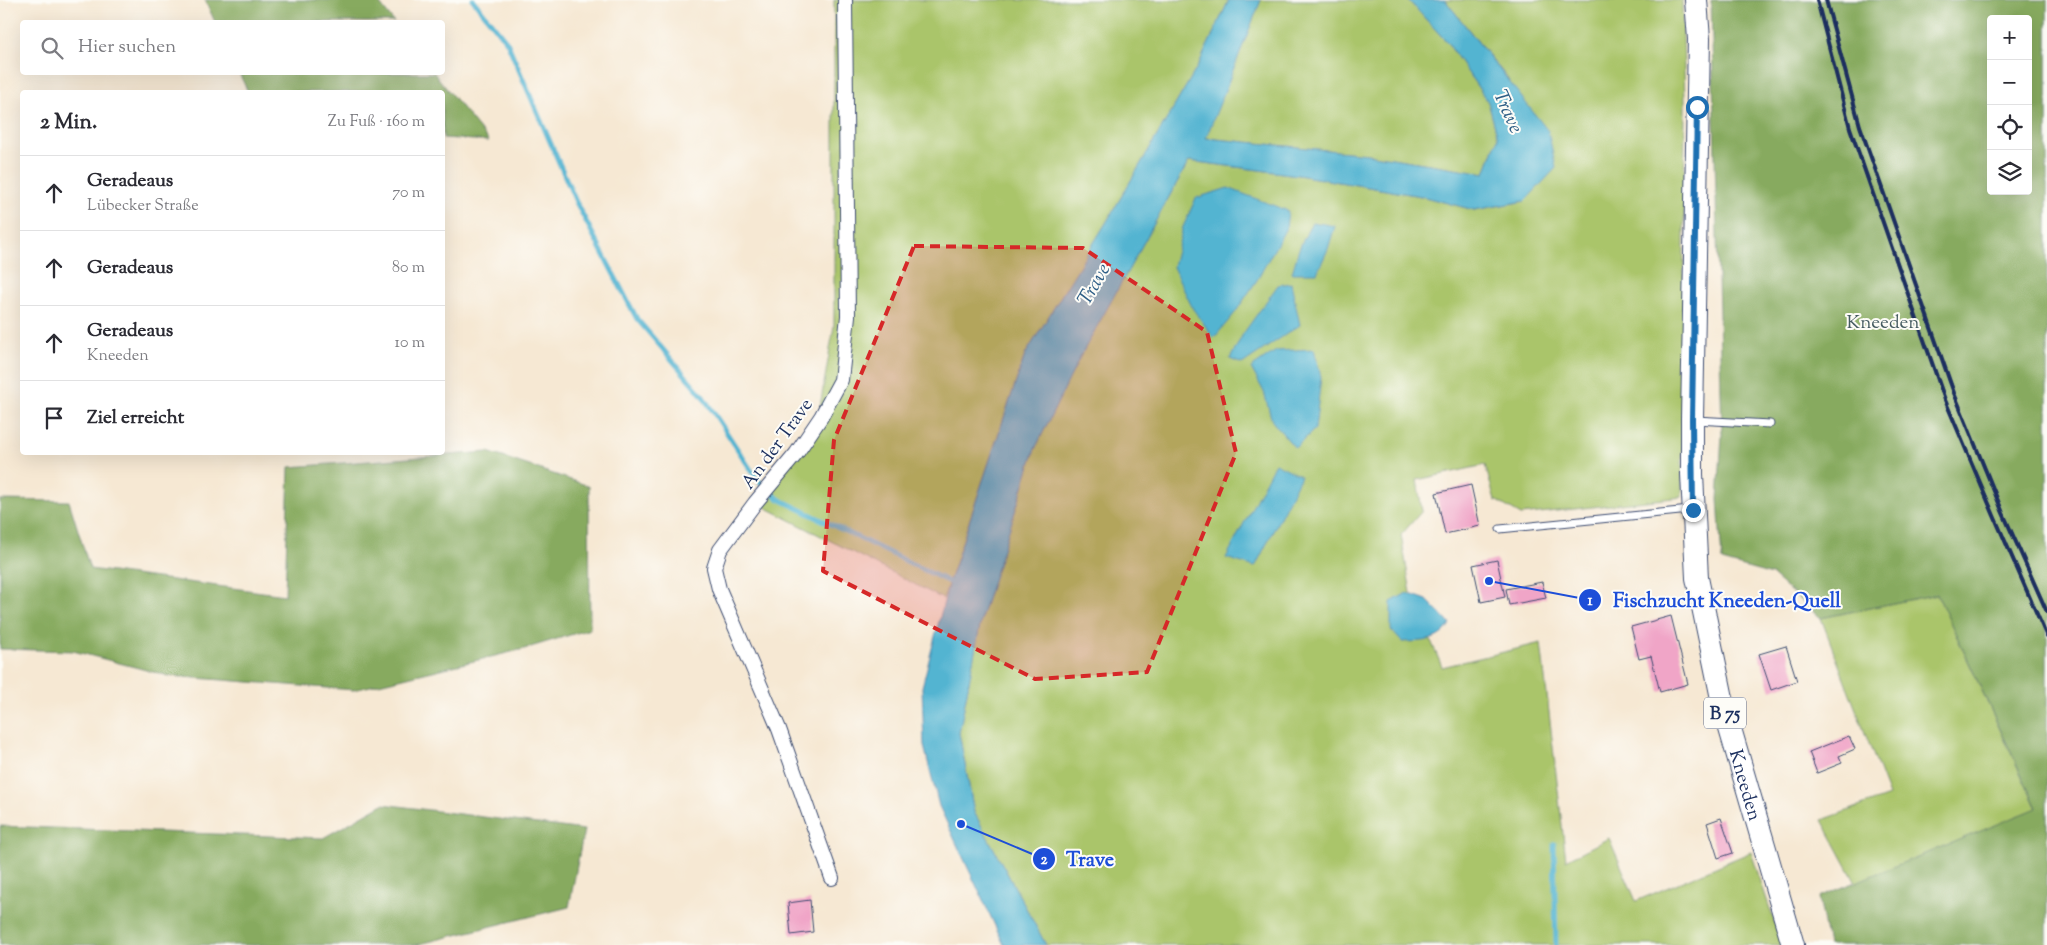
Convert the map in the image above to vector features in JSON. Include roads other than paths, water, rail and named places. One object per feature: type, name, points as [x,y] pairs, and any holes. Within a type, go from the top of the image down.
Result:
[{"type":"main road","name":"B 75","points":[[1692,420],[1699,39],[1696,0]]},
{"type":"main road","name":"Kneeden","points":[[1692,420],[1693,510],[1697,578],[1724,708],[1793,945]]},
{"type":"street","name":"An der Trave","points":[[832,878],[779,728],[719,589],[714,568],[720,550],[755,503],[796,454],[821,417],[841,380],[848,316],[845,0]]},
{"type":"lane","points":[[1692,420],[1770,424]]},
{"type":"lane","points":[[1500,529],[1693,510]]},
{"type":"water","points":[[1229,0],[1261,0],[1206,138],[1367,154],[1485,173],[1498,138],[1488,102],[1447,42],[1408,0],[1445,0],[1548,131],[1556,168],[1525,201],[1474,210],[1421,196],[1298,175],[1189,161],[1080,357],[1035,449],[982,615],[959,733],[974,812],[1046,945],[1004,945],[939,806],[924,746],[922,687],[949,582],[1025,355],[1106,223],[1198,66]]},
{"type":"water","points":[[1228,188],[1288,211],[1286,228],[1257,280],[1235,313],[1214,338],[1193,309],[1173,267],[1183,227],[1196,198]]},
{"type":"water","points":[[1312,222],[1335,226],[1328,249],[1317,273],[1292,273],[1299,249]]},
{"type":"water","points":[[1291,283],[1300,325],[1242,364],[1230,359],[1243,334],[1278,285]]},
{"type":"water","points":[[1314,349],[1321,377],[1315,429],[1295,448],[1272,421],[1264,392],[1251,368],[1276,351]]},
{"type":"water","points":[[1275,463],[1301,476],[1255,567],[1226,558]]},
{"type":"water","points":[[1407,593],[1427,600],[1450,624],[1441,635],[1429,640],[1402,642],[1391,630],[1391,602]]},
{"type":"waterway","points":[[473,0],[507,42],[576,202],[637,319],[702,395],[757,479],[779,499],[953,584]]},
{"type":"waterway","points":[[1554,844],[1556,945]]},
{"type":"railway","points":[[1817,0],[1850,128],[1945,400],[2047,637]]},
{"type":"railway","points":[[1826,0],[1860,126],[1954,393],[2003,513],[2047,612]]},
{"type":"place","name":"Fischzucht Kneeden-Quell","points":[[1489,581]]},
{"type":"place","name":"Trave","points":[[961,824]]}]
